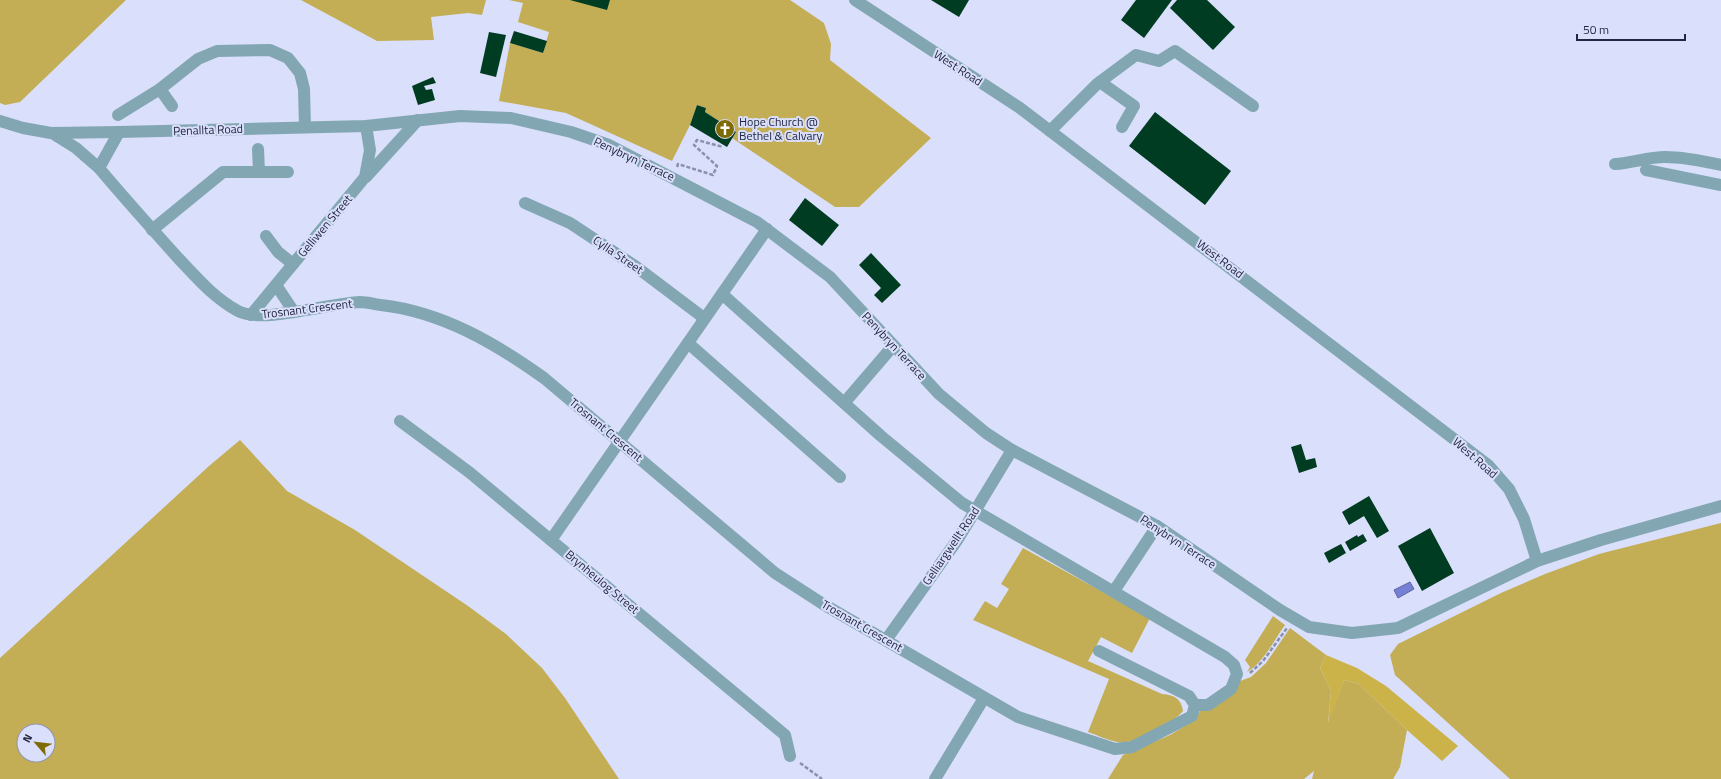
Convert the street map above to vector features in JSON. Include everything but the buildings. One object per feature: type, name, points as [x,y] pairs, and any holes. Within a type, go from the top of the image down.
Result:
[{"type":"street","name":"West Road","points":[[855,0],[1020,108],[1488,465],[1509,489],[1524,519],[1537,561]]},
{"type":"street","points":[[118,115],[160,89],[198,59],[217,51],[270,50],[288,58],[300,73],[304,89],[305,127]]},
{"type":"street","points":[[1050,131],[1100,82],[1136,55],[1159,61],[1175,51],[1254,106]]},
{"type":"street","points":[[1100,82],[1134,106],[1122,127]]},
{"type":"street","points":[[160,89],[172,106]]},
{"type":"street","name":"Penybryn Terrace","points":[[418,120],[460,116],[511,118],[571,132],[610,145],[672,176],[757,222],[830,277],[939,394],[986,433],[1012,450],[1157,526],[1280,610],[1310,627],[1352,633],[1398,628],[1537,561],[1601,540],[1721,506]]},
{"type":"street","points":[[365,177],[418,120]]},
{"type":"street","name":"Penallta Road","points":[[0,121],[23,128],[51,133],[366,126],[418,120]]},
{"type":"street","name":"Gelliwen Street","points":[[251,315],[365,177],[370,150],[366,126]]},
{"type":"street","points":[[99,168],[119,132]]},
{"type":"street","name":"Trosnant Crescent","points":[[51,133],[76,148],[99,168],[152,230],[210,291],[238,311],[251,315],[294,312],[360,302],[402,307],[472,332],[507,351],[544,378],[775,573],[823,604],[1018,717],[1115,749],[1132,747],[1183,722],[1192,716],[1195,705]]},
{"type":"street","points":[[258,149],[259,172]]},
{"type":"street","points":[[1615,164],[1632,163],[1665,157],[1685,158],[1721,165]]},
{"type":"street","points":[[1646,170],[1721,185]]},
{"type":"street","points":[[152,230],[223,172],[288,172]]},
{"type":"street","name":"Cylla Street","points":[[524,203],[570,223],[635,266],[704,318]]},
{"type":"street","points":[[551,540],[704,318],[768,230]]},
{"type":"street","points":[[266,236],[278,252],[293,264]]},
{"type":"street","points":[[276,285],[294,312]]},
{"type":"street","points":[[722,294],[887,441],[962,503],[1225,657],[1234,665],[1237,674],[1231,689],[1208,704],[1195,705],[1189,696],[1099,651]]},
{"type":"street","points":[[688,343],[840,477]]},
{"type":"street","points":[[845,402],[893,346]]},
{"type":"street","name":"Brynheulog Street","points":[[400,421],[469,472],[785,735],[790,756]]},
{"type":"street","name":"Gelliargwellt Road","points":[[886,640],[958,539],[1012,450]]},
{"type":"street","points":[[1114,591],[1157,526]]},
{"type":"street","points":[[935,779],[984,698]]},
{"type":"path","points":[[672,176],[678,164],[713,175],[717,166],[694,145],[697,140],[723,147]]},
{"type":"path","points":[[1237,674],[1244,676],[1253,672],[1263,661],[1294,618]]},
{"type":"path","points":[[790,756],[822,779]]},
{"type":"shaded area","points":[[0,0],[126,0],[20,102],[5,105],[0,103]]},
{"type":"shaded area","points":[[301,0],[486,0],[482,15],[468,13],[431,17],[434,40],[377,41]]},
{"type":"shaded area","points":[[509,0],[790,0],[824,23],[831,44],[830,60],[931,138],[859,207],[835,207],[732,138],[736,132],[705,112],[706,108],[697,105],[690,125],[672,161],[566,113],[499,101],[510,43],[543,53],[549,32],[518,22],[523,3]]},
{"type":"shaded area","points":[[240,440],[287,491],[355,530],[468,606],[506,634],[542,668],[565,698],[619,779],[0,779],[0,658],[209,466]]},
{"type":"shaded area","points":[[1721,523],[1721,779],[1510,779],[1395,675],[1390,655],[1398,644],[1501,593],[1545,574],[1599,554]]},
{"type":"shaded area","points":[[1023,548],[1150,618],[1132,653],[1101,637],[1088,661],[1162,694],[1173,696],[1181,703],[1183,711],[1178,716],[1153,733],[1133,741],[1117,742],[1088,732],[1109,679],[973,620],[985,601],[997,608],[1009,589],[1001,584]]},
{"type":"shaded area","points":[[1273,616],[1285,625],[1264,657],[1247,672],[1250,667],[1245,660]]},
{"type":"shaded area","points":[[1290,628],[1326,655],[1320,668],[1331,691],[1328,723],[1344,680],[1359,684],[1407,730],[1400,767],[1393,779],[1312,779],[1314,771],[1304,779],[1108,779],[1123,755],[1170,735],[1196,719],[1201,709],[1240,681],[1251,677],[1266,663]]},
{"type":"shaded area","points":[[1326,655],[1357,668],[1386,686],[1458,746],[1442,761],[1359,684],[1344,680],[1328,725],[1331,691],[1320,668]]},
{"type":"water","points":[[1410,582],[1414,589],[1398,598],[1394,590]]},
{"type":"place","name":"Hope Church @ Bethel & Calvary","points":[[725,129]]}]
